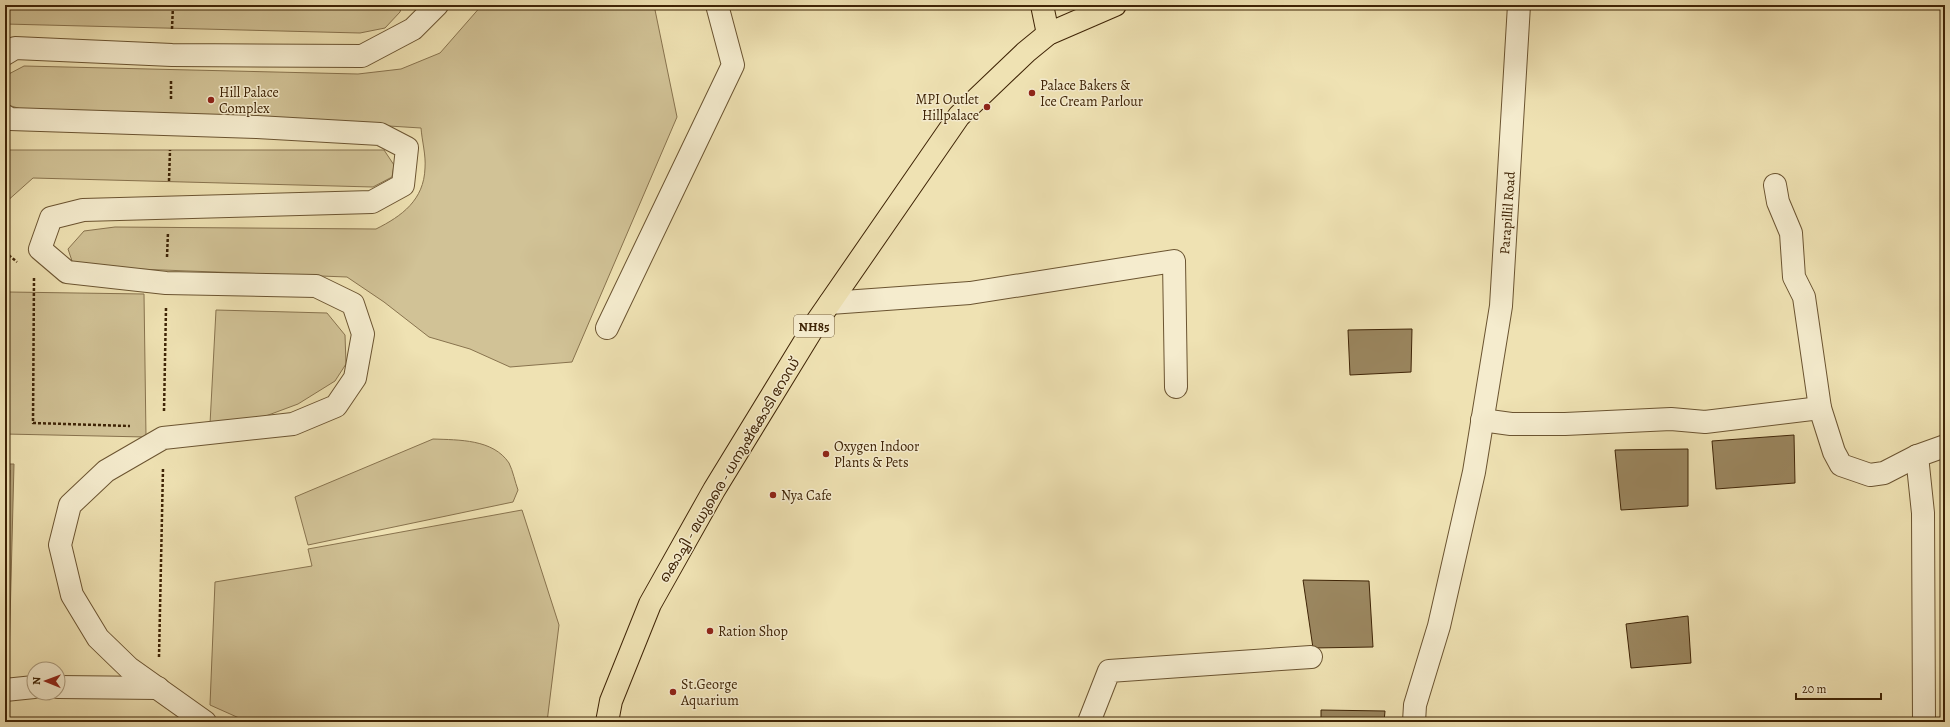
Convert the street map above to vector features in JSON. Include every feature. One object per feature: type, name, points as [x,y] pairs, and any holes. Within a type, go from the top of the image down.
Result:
[{"type":"main road","points":[[1042,5],[1048,34]]},
{"type":"main road","name":"കൊച്ചി - മധുരൈ - ധനുഷ്‌കോടി റോഡ്","points":[[607,722],[611,701],[650,604],[714,490],[830,303],[959,116],[1026,52],[1048,34],[1115,5]]},
{"type":"street","points":[[5,54],[16,48],[172,54],[362,56],[413,29],[437,5]]},
{"type":"street","points":[[607,328],[733,65],[717,5]]},
{"type":"street","name":"Parapillil Road","points":[[1414,722],[1415,705],[1441,618],[1474,472],[1501,306],[1519,5]]},
{"type":"street","points":[[5,116],[10,119],[170,124],[380,134],[408,148],[403,185],[372,202],[83,210],[52,218],[40,249],[66,272],[166,283],[316,286],[353,304],[363,334],[355,378],[336,406],[293,424],[163,438],[106,471],[70,505],[60,545],[72,595],[98,638],[129,668],[205,722]]},
{"type":"street","points":[[1776,185],[1778,202],[1791,233],[1794,277],[1804,297],[1820,408],[1834,452],[1841,465],[1870,474],[1884,473],[1917,456],[1945,446]]},
{"type":"street","points":[[830,303],[970,294],[1174,261],[1176,387]]},
{"type":"street","points":[[1482,420],[1511,424],[1564,424],[1671,419],[1705,422],[1806,412],[1820,408]]},
{"type":"street","points":[[1917,456],[1923,513],[1924,722]]},
{"type":"street","points":[[1089,722],[1109,671],[1311,657]]},
{"type":"street","points":[[66,687],[158,688]]},
{"type":"street","points":[[5,690],[26,688]]},
{"type":"path","points":[[158,688],[173,5]]},
{"type":"path","points":[[5,252],[22,267]]},
{"type":"path","points":[[28,272],[34,278],[33,423],[133,426]]},
{"type":"shaded area","points":[[5,5],[402,5],[400,12],[385,28],[360,33],[5,24]]},
{"type":"shaded area","points":[[482,5],[654,5],[677,117],[572,362],[510,367],[470,349],[429,337],[384,302],[347,277],[83,267],[72,261],[68,249],[84,231],[115,227],[376,229],[386,224],[410,206],[421,189],[424,179],[425,163],[421,128],[260,118],[21,109],[8,105],[5,102],[5,76],[24,66],[358,74],[401,69],[440,53]]},
{"type":"shaded area","points":[[5,150],[384,150],[394,165],[392,177],[373,187],[33,178],[5,203]]},
{"type":"shaded area","points":[[5,287],[9,292],[144,294],[146,437],[5,434]]},
{"type":"shaded area","points":[[216,310],[327,313],[345,335],[346,364],[335,381],[298,404],[247,423],[210,424]]},
{"type":"shaded area","points":[[433,439],[475,442],[494,449],[502,455],[512,469],[518,490],[513,502],[308,545],[295,497]]},
{"type":"shaded area","points":[[522,510],[559,625],[547,722],[248,722],[210,705],[215,582],[312,566],[308,549]]},
{"type":"water","points":[[5,464],[14,464],[9,660],[5,660]]},
{"type":"building","points":[[1412,329],[1411,372],[1350,375],[1348,330]]},
{"type":"building","points":[[1794,435],[1795,483],[1716,489],[1712,441]]},
{"type":"building","points":[[1688,449],[1688,506],[1621,510],[1615,450]]},
{"type":"building","points":[[1303,580],[1369,581],[1373,647],[1313,648]]},
{"type":"building","points":[[1688,616],[1691,663],[1631,668],[1626,624]]},
{"type":"building","points":[[1321,710],[1385,711],[1384,722],[1321,722]]},
{"type":"place","name":"Palace Bakers & Ice Cream Parlour","points":[[1032,93]]},
{"type":"place","name":"Hill Palace Complex","points":[[211,100]]},
{"type":"place","name":"MPI Outlet Hillpalace","points":[[987,107]]},
{"type":"place","name":"Oxygen Indoor Plants & Pets","points":[[826,454]]},
{"type":"place","name":"Nya Cafe","points":[[773,495]]},
{"type":"place","name":"Ration Shop","points":[[710,631]]},
{"type":"place","name":"St.George Aquarium","points":[[673,692]]}]
